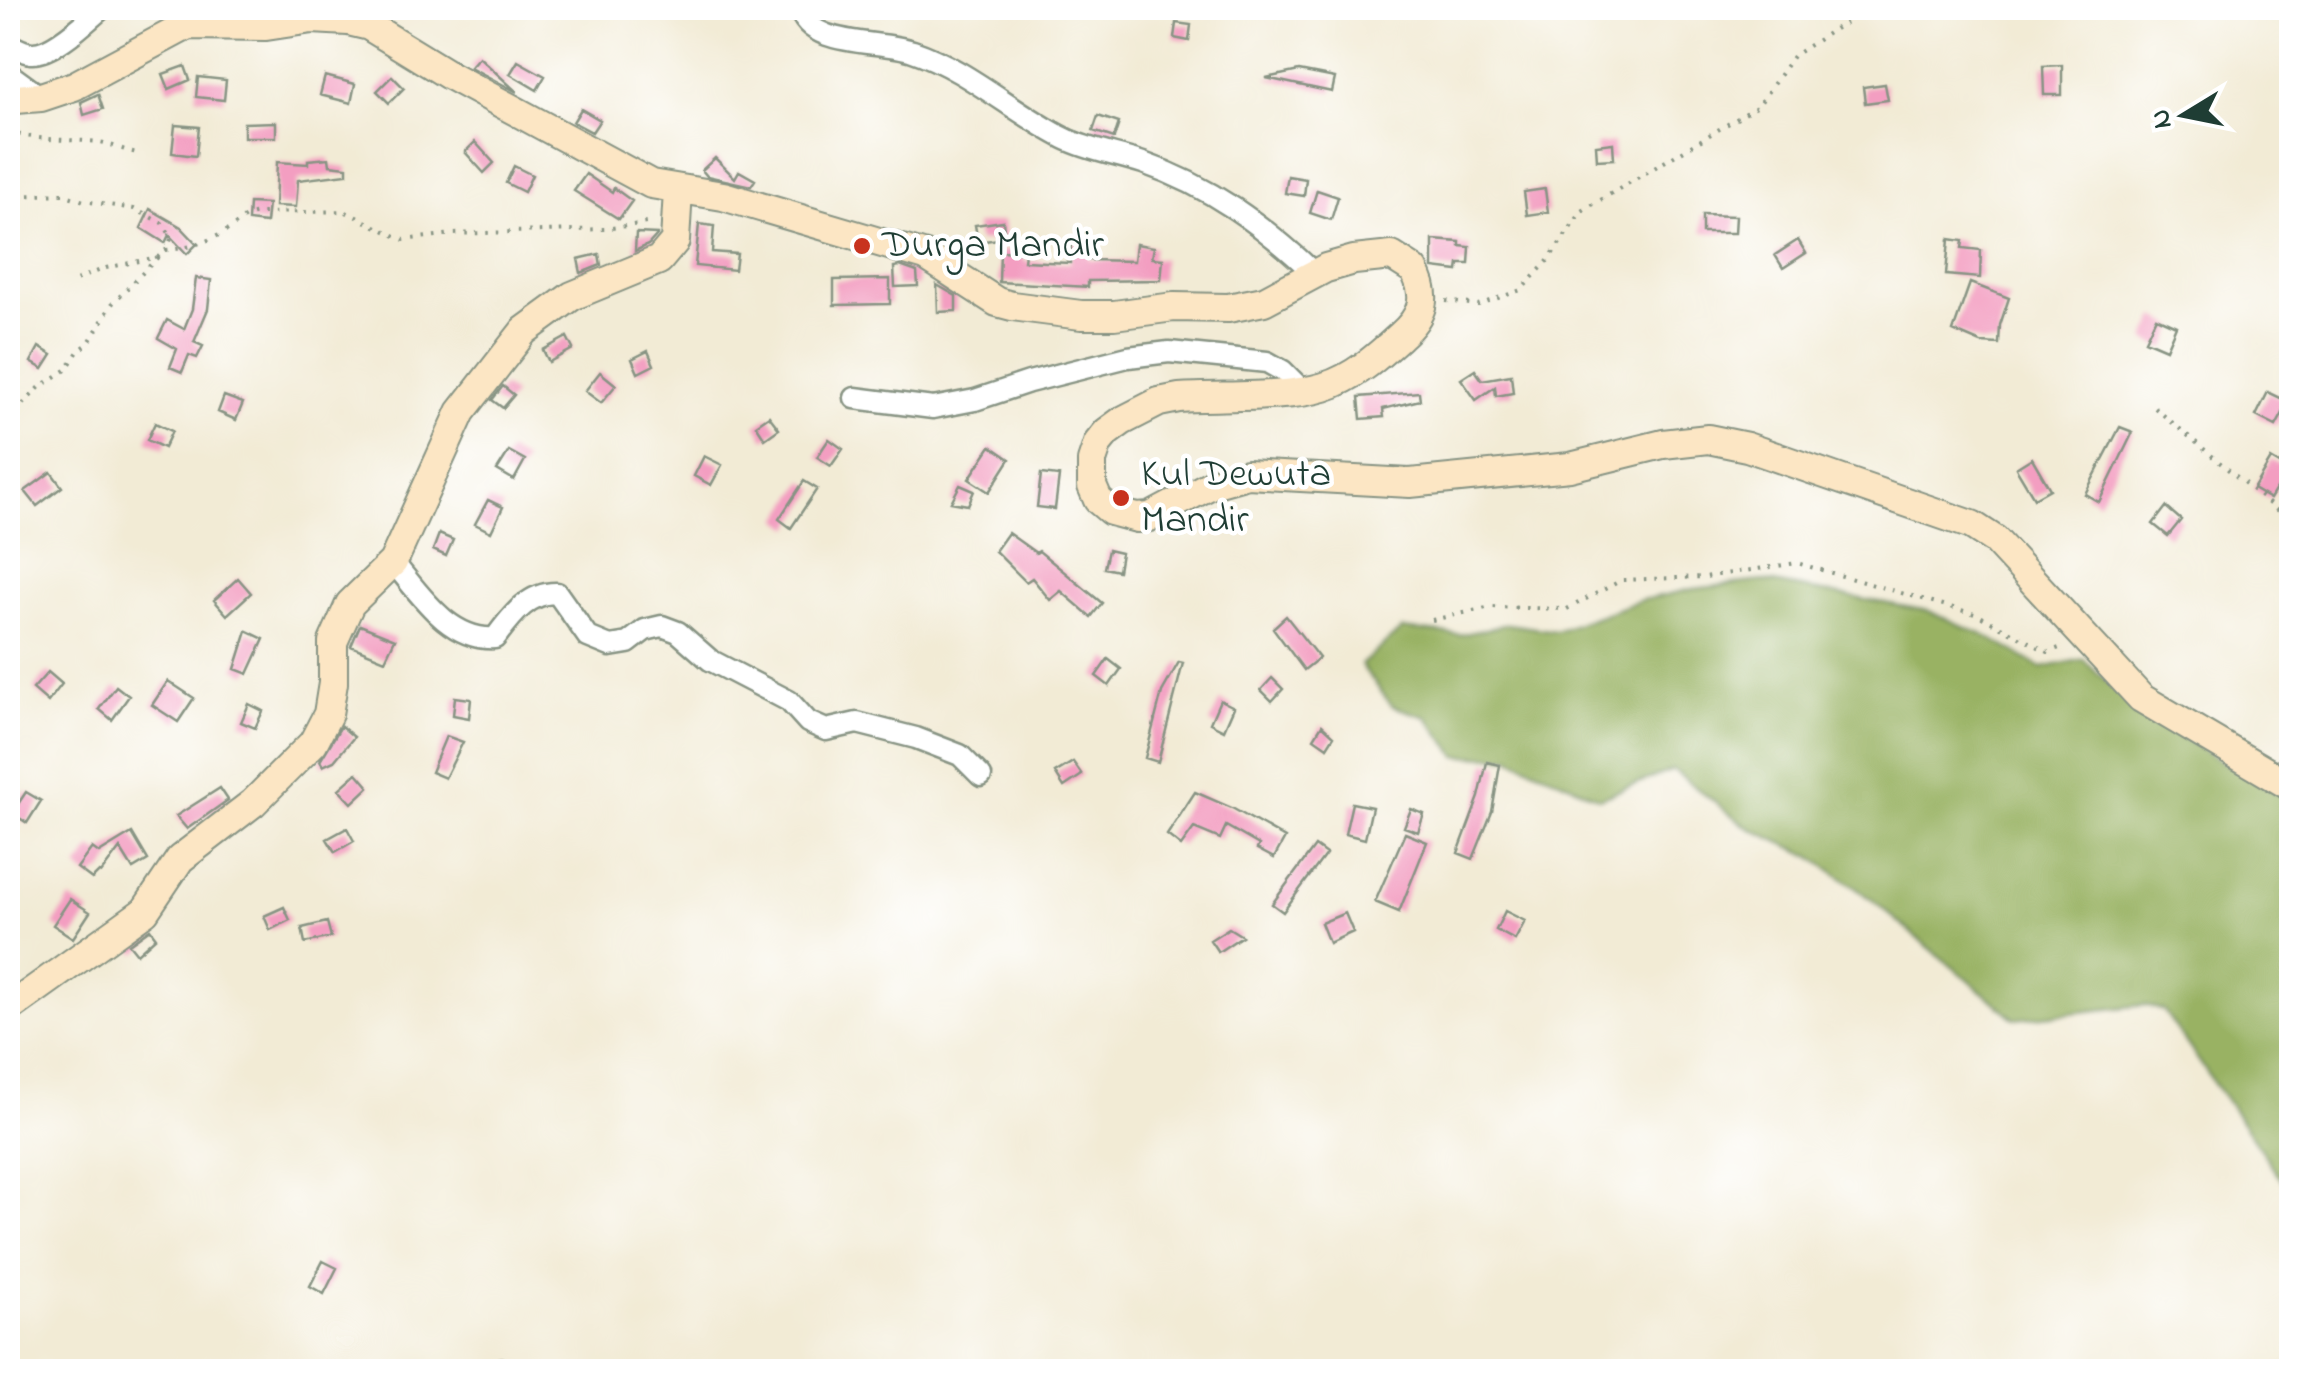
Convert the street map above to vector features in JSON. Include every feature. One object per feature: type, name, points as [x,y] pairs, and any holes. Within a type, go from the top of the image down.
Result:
[{"type":"main road","points":[[8,96],[41,97],[74,86],[188,25],[266,26],[312,19],[348,20],[369,26],[449,75],[678,198],[723,196],[926,256],[997,302],[1012,306],[1082,315],[1174,307],[1248,306],[1314,274],[1354,260],[1392,256],[1414,270],[1424,298],[1421,311],[1408,329],[1378,356],[1340,380],[1303,391],[1179,398],[1159,402],[1122,421],[1098,443],[1092,461],[1092,486],[1098,500],[1124,516],[1150,517],[1212,484],[1247,474],[1410,482],[1570,467],[1663,444],[1708,439],[1747,447],[1972,525],[1996,540],[2141,698],[2292,788]]},
{"type":"main road","points":[[8,1009],[146,911],[180,859],[252,803],[312,743],[328,714],[333,642],[350,604],[393,562],[461,412],[524,331],[572,296],[660,260],[675,241],[678,198]]},
{"type":"street","points":[[8,44],[29,53],[40,52],[102,8]]},
{"type":"street","points":[[800,8],[803,20],[812,29],[831,37],[912,50],[940,62],[1032,120],[1087,149],[1140,162],[1223,198],[1314,274]]},
{"type":"street","points":[[8,73],[41,97]]},
{"type":"street","points":[[855,398],[934,408],[1128,358],[1169,352],[1267,362],[1283,371],[1303,391]]},
{"type":"street","points":[[393,562],[437,615],[474,639],[495,638],[525,604],[544,593],[557,594],[588,637],[610,646],[628,643],[645,630],[662,626],[678,632],[710,660],[789,701],[808,722],[826,730],[857,723],[916,738],[960,756],[981,776]]},
{"type":"path","points":[[1424,298],[1478,305],[1521,290],[1547,262],[1582,211],[1758,106],[1793,56],[1841,24],[1881,8]]},
{"type":"path","points":[[8,132],[63,142],[105,142],[115,150],[138,154]]},
{"type":"path","points":[[8,196],[63,194],[84,202],[134,209],[162,223],[172,237],[166,250],[112,304],[88,344],[66,370],[40,387],[8,419]]},
{"type":"path","points":[[166,250],[204,242],[248,214],[344,211],[404,240],[652,223],[678,198]]},
{"type":"path","points":[[74,281],[106,268],[158,258]]},
{"type":"path","points":[[2155,408],[2292,523]]},
{"type":"path","points":[[1432,620],[1491,606],[1567,609],[1622,580],[1705,577],[1797,564],[1978,615],[2048,652],[2084,640]]},
{"type":"green space","points":[[1762,581],[1929,611],[1986,636],[2042,668],[2083,659],[2156,720],[2291,801],[2291,1193],[2164,1011],[2145,1005],[2015,1019],[1871,899],[1811,856],[1747,827],[1673,770],[1599,798],[1509,757],[1457,756],[1427,717],[1392,706],[1361,665],[1402,629],[1460,635],[1508,624],[1556,631],[1642,600]]},
{"type":"building","points":[[1176,23],[1191,25],[1189,41],[1174,38]]},
{"type":"building","points":[[479,57],[517,92],[470,67]]},
{"type":"building","points":[[518,61],[545,76],[537,90],[510,74]]},
{"type":"building","points":[[2062,65],[2062,95],[2044,95],[2043,66]]},
{"type":"building","points":[[185,66],[190,80],[169,89],[163,74]]},
{"type":"building","points":[[1299,71],[1335,78],[1332,92],[1266,78]]},
{"type":"building","points":[[325,76],[355,84],[351,103],[320,95]]},
{"type":"building","points":[[392,76],[404,88],[389,103],[377,91]]},
{"type":"building","points":[[198,77],[226,80],[224,100],[196,97]]},
{"type":"building","points":[[1885,84],[1888,100],[1865,103],[1863,87]]},
{"type":"building","points":[[98,94],[103,109],[84,115],[81,102]]},
{"type":"building","points":[[581,109],[600,120],[592,132],[573,122]]},
{"type":"building","points":[[1098,116],[1119,123],[1114,138],[1093,131]]},
{"type":"building","points":[[276,122],[276,137],[244,137],[244,123]]},
{"type":"building","points":[[175,125],[199,127],[196,156],[172,153]]},
{"type":"building","points":[[475,142],[494,163],[484,173],[465,152]]},
{"type":"building","points":[[1613,143],[1614,159],[1597,160],[1596,145]]},
{"type":"building","points":[[329,158],[330,165],[347,167],[347,174],[298,180],[296,207],[275,206],[277,162],[308,164],[308,160]]},
{"type":"building","points":[[715,158],[735,178],[739,171],[755,180],[751,186],[707,176],[702,170]]},
{"type":"building","points":[[514,166],[532,175],[524,192],[506,183]]},
{"type":"building","points":[[586,174],[632,201],[619,219],[574,191]]},
{"type":"building","points":[[1288,176],[1306,179],[1304,196],[1285,193]]},
{"type":"building","points":[[1545,189],[1548,212],[1527,215],[1524,192]]},
{"type":"building","points":[[1317,190],[1338,197],[1331,220],[1310,213]]},
{"type":"building","points":[[249,203],[268,204],[266,223],[248,221]]},
{"type":"building","points":[[150,209],[181,227],[197,244],[187,254],[169,235],[165,243],[141,228]]},
{"type":"building","points":[[1702,215],[1736,216],[1735,233],[1702,233]]},
{"type":"building","points":[[1003,221],[1005,238],[978,242],[975,225]]},
{"type":"building","points":[[699,224],[714,226],[712,252],[737,254],[735,270],[695,266]]},
{"type":"building","points":[[636,233],[657,234],[657,235],[635,251]]},
{"type":"building","points":[[1949,239],[1963,241],[1962,248],[1981,250],[1980,278],[1946,275]]},
{"type":"building","points":[[1433,240],[1460,242],[1460,246],[1470,247],[1469,264],[1459,264],[1458,271],[1433,268]]},
{"type":"building","points":[[1798,240],[1806,253],[1783,268],[1775,255]]},
{"type":"building","points":[[1071,243],[1089,244],[1089,260],[1134,261],[1136,244],[1154,247],[1152,258],[1163,259],[1161,280],[1088,281],[1088,287],[999,282],[1000,251],[1025,252],[1024,261],[1070,263]]},
{"type":"building","points":[[599,254],[601,265],[581,273],[578,259]]},
{"type":"building","points":[[894,267],[917,272],[918,286],[895,287]]},
{"type":"building","points":[[196,278],[211,280],[208,309],[194,342],[203,346],[197,358],[189,355],[182,372],[170,367],[177,349],[158,338],[167,320],[184,329],[192,309]]},
{"type":"building","points":[[890,279],[890,304],[834,305],[834,280]]},
{"type":"building","points":[[1970,283],[2009,298],[2000,325],[1999,344],[1981,343],[1953,331]]},
{"type":"building","points":[[937,285],[956,296],[956,311],[938,312]]},
{"type":"building","points":[[2156,317],[2176,326],[2166,349],[2145,340]]},
{"type":"building","points":[[567,337],[573,349],[549,362],[543,350]]},
{"type":"building","points":[[39,347],[52,355],[43,369],[31,362]]},
{"type":"building","points":[[648,351],[654,365],[638,373],[632,359]]},
{"type":"building","points":[[1475,370],[1482,380],[1511,375],[1513,393],[1496,396],[1495,387],[1476,400],[1461,379]]},
{"type":"building","points":[[600,372],[616,385],[601,403],[585,391]]},
{"type":"building","points":[[503,386],[514,395],[503,408],[492,400]]},
{"type":"building","points":[[1419,392],[1420,400],[1383,409],[1384,417],[1361,419],[1359,397]]},
{"type":"building","points":[[2268,392],[2289,402],[2276,426],[2256,416]]},
{"type":"building","points":[[224,396],[243,403],[236,420],[218,412]]},
{"type":"building","points":[[769,416],[779,429],[765,439],[756,425]]},
{"type":"building","points":[[155,423],[172,431],[164,448],[147,440]]},
{"type":"building","points":[[2120,427],[2133,432],[2099,502],[2085,494]]},
{"type":"building","points":[[829,439],[843,449],[831,466],[817,457]]},
{"type":"building","points":[[991,446],[1010,459],[989,492],[969,479]]},
{"type":"building","points":[[509,451],[525,460],[514,480],[497,470]]},
{"type":"building","points":[[704,456],[722,465],[711,485],[694,476]]},
{"type":"building","points":[[2032,458],[2050,489],[2034,498],[2016,468]]},
{"type":"building","points":[[2271,459],[2288,469],[2270,499],[2253,489]]},
{"type":"building","points":[[51,472],[62,487],[37,506],[25,491]]},
{"type":"building","points":[[1041,474],[1059,476],[1055,509],[1037,507]]},
{"type":"building","points":[[804,481],[817,489],[791,528],[779,519]]},
{"type":"building","points":[[960,485],[974,491],[968,505],[951,502]]},
{"type":"building","points":[[488,500],[503,507],[491,532],[475,524]]},
{"type":"building","points":[[2166,507],[2181,520],[2168,536],[2153,524]]},
{"type":"building","points":[[1008,533],[1036,553],[1039,551],[1102,603],[1091,617],[1061,591],[1050,600],[1032,578],[1026,582],[995,551]]},
{"type":"building","points":[[439,534],[453,540],[446,556],[433,550]]},
{"type":"building","points":[[1108,550],[1121,553],[1118,571],[1104,568]]},
{"type":"building","points":[[238,578],[251,593],[227,615],[214,600]]},
{"type":"building","points":[[1286,616],[1319,658],[1304,670],[1273,628]]},
{"type":"building","points":[[360,625],[395,639],[385,660],[351,646]]},
{"type":"building","points":[[247,631],[264,639],[248,674],[235,669]]},
{"type":"building","points":[[1108,659],[1121,669],[1109,686],[1096,676]]},
{"type":"building","points":[[1179,662],[1183,663],[1158,762],[1145,758],[1162,692]]},
{"type":"building","points":[[48,672],[62,684],[48,702],[33,689]]},
{"type":"building","points":[[1272,678],[1283,689],[1272,701],[1261,690]]},
{"type":"building","points":[[168,681],[194,698],[178,722],[152,705]]},
{"type":"building","points":[[116,686],[129,696],[112,720],[99,709]]},
{"type":"building","points":[[455,697],[471,699],[469,718],[453,715]]},
{"type":"building","points":[[1220,700],[1234,707],[1224,730],[1210,723]]},
{"type":"building","points":[[249,704],[263,711],[255,728],[241,722]]},
{"type":"building","points":[[1322,725],[1334,736],[1327,747],[1314,738]]},
{"type":"building","points":[[341,726],[354,737],[334,761],[323,766],[320,761]]},
{"type":"building","points":[[446,736],[463,742],[445,778],[431,772]]},
{"type":"building","points":[[1073,762],[1082,775],[1064,787],[1055,773]]},
{"type":"building","points":[[1487,762],[1500,765],[1492,812],[1473,859],[1458,853],[1479,797]]},
{"type":"building","points":[[357,773],[369,787],[352,803],[339,789]]},
{"type":"building","points":[[220,788],[228,800],[187,829],[176,816]]},
{"type":"building","points":[[26,792],[41,801],[27,823],[12,813]]},
{"type":"building","points":[[1195,792],[1285,838],[1274,858],[1226,826],[1220,839],[1194,828],[1181,846],[1167,835]]},
{"type":"building","points":[[1352,803],[1372,807],[1365,839],[1345,834]]},
{"type":"building","points":[[1411,809],[1424,814],[1418,832],[1404,827]]},
{"type":"building","points":[[347,828],[354,841],[335,852],[327,839]]},
{"type":"building","points":[[132,833],[148,860],[133,869],[120,848],[92,879],[77,868],[92,848],[99,853]]},
{"type":"building","points":[[1405,833],[1427,842],[1399,912],[1375,902]]},
{"type":"building","points":[[1315,846],[1326,854],[1283,912],[1272,904]]},
{"type":"building","points":[[70,899],[90,912],[73,938],[53,925]]},
{"type":"building","points":[[284,907],[290,920],[270,930],[264,916]]},
{"type":"building","points":[[1505,911],[1525,921],[1515,940],[1496,930]]},
{"type":"building","points":[[1345,913],[1353,932],[1329,943],[1321,923]]},
{"type":"building","points":[[327,922],[331,937],[305,943],[302,928]]},
{"type":"building","points":[[1229,928],[1242,936],[1218,952],[1210,940]]},
{"type":"building","points":[[150,929],[156,937],[137,954],[129,944]]},
{"type":"building","points":[[323,1261],[337,1268],[324,1294],[310,1286]]},
{"type":"place","name":"Durga Mandir","points":[[862,246]]},
{"type":"place","name":"Kul Dewuta Mandir","points":[[1121,498]]}]
